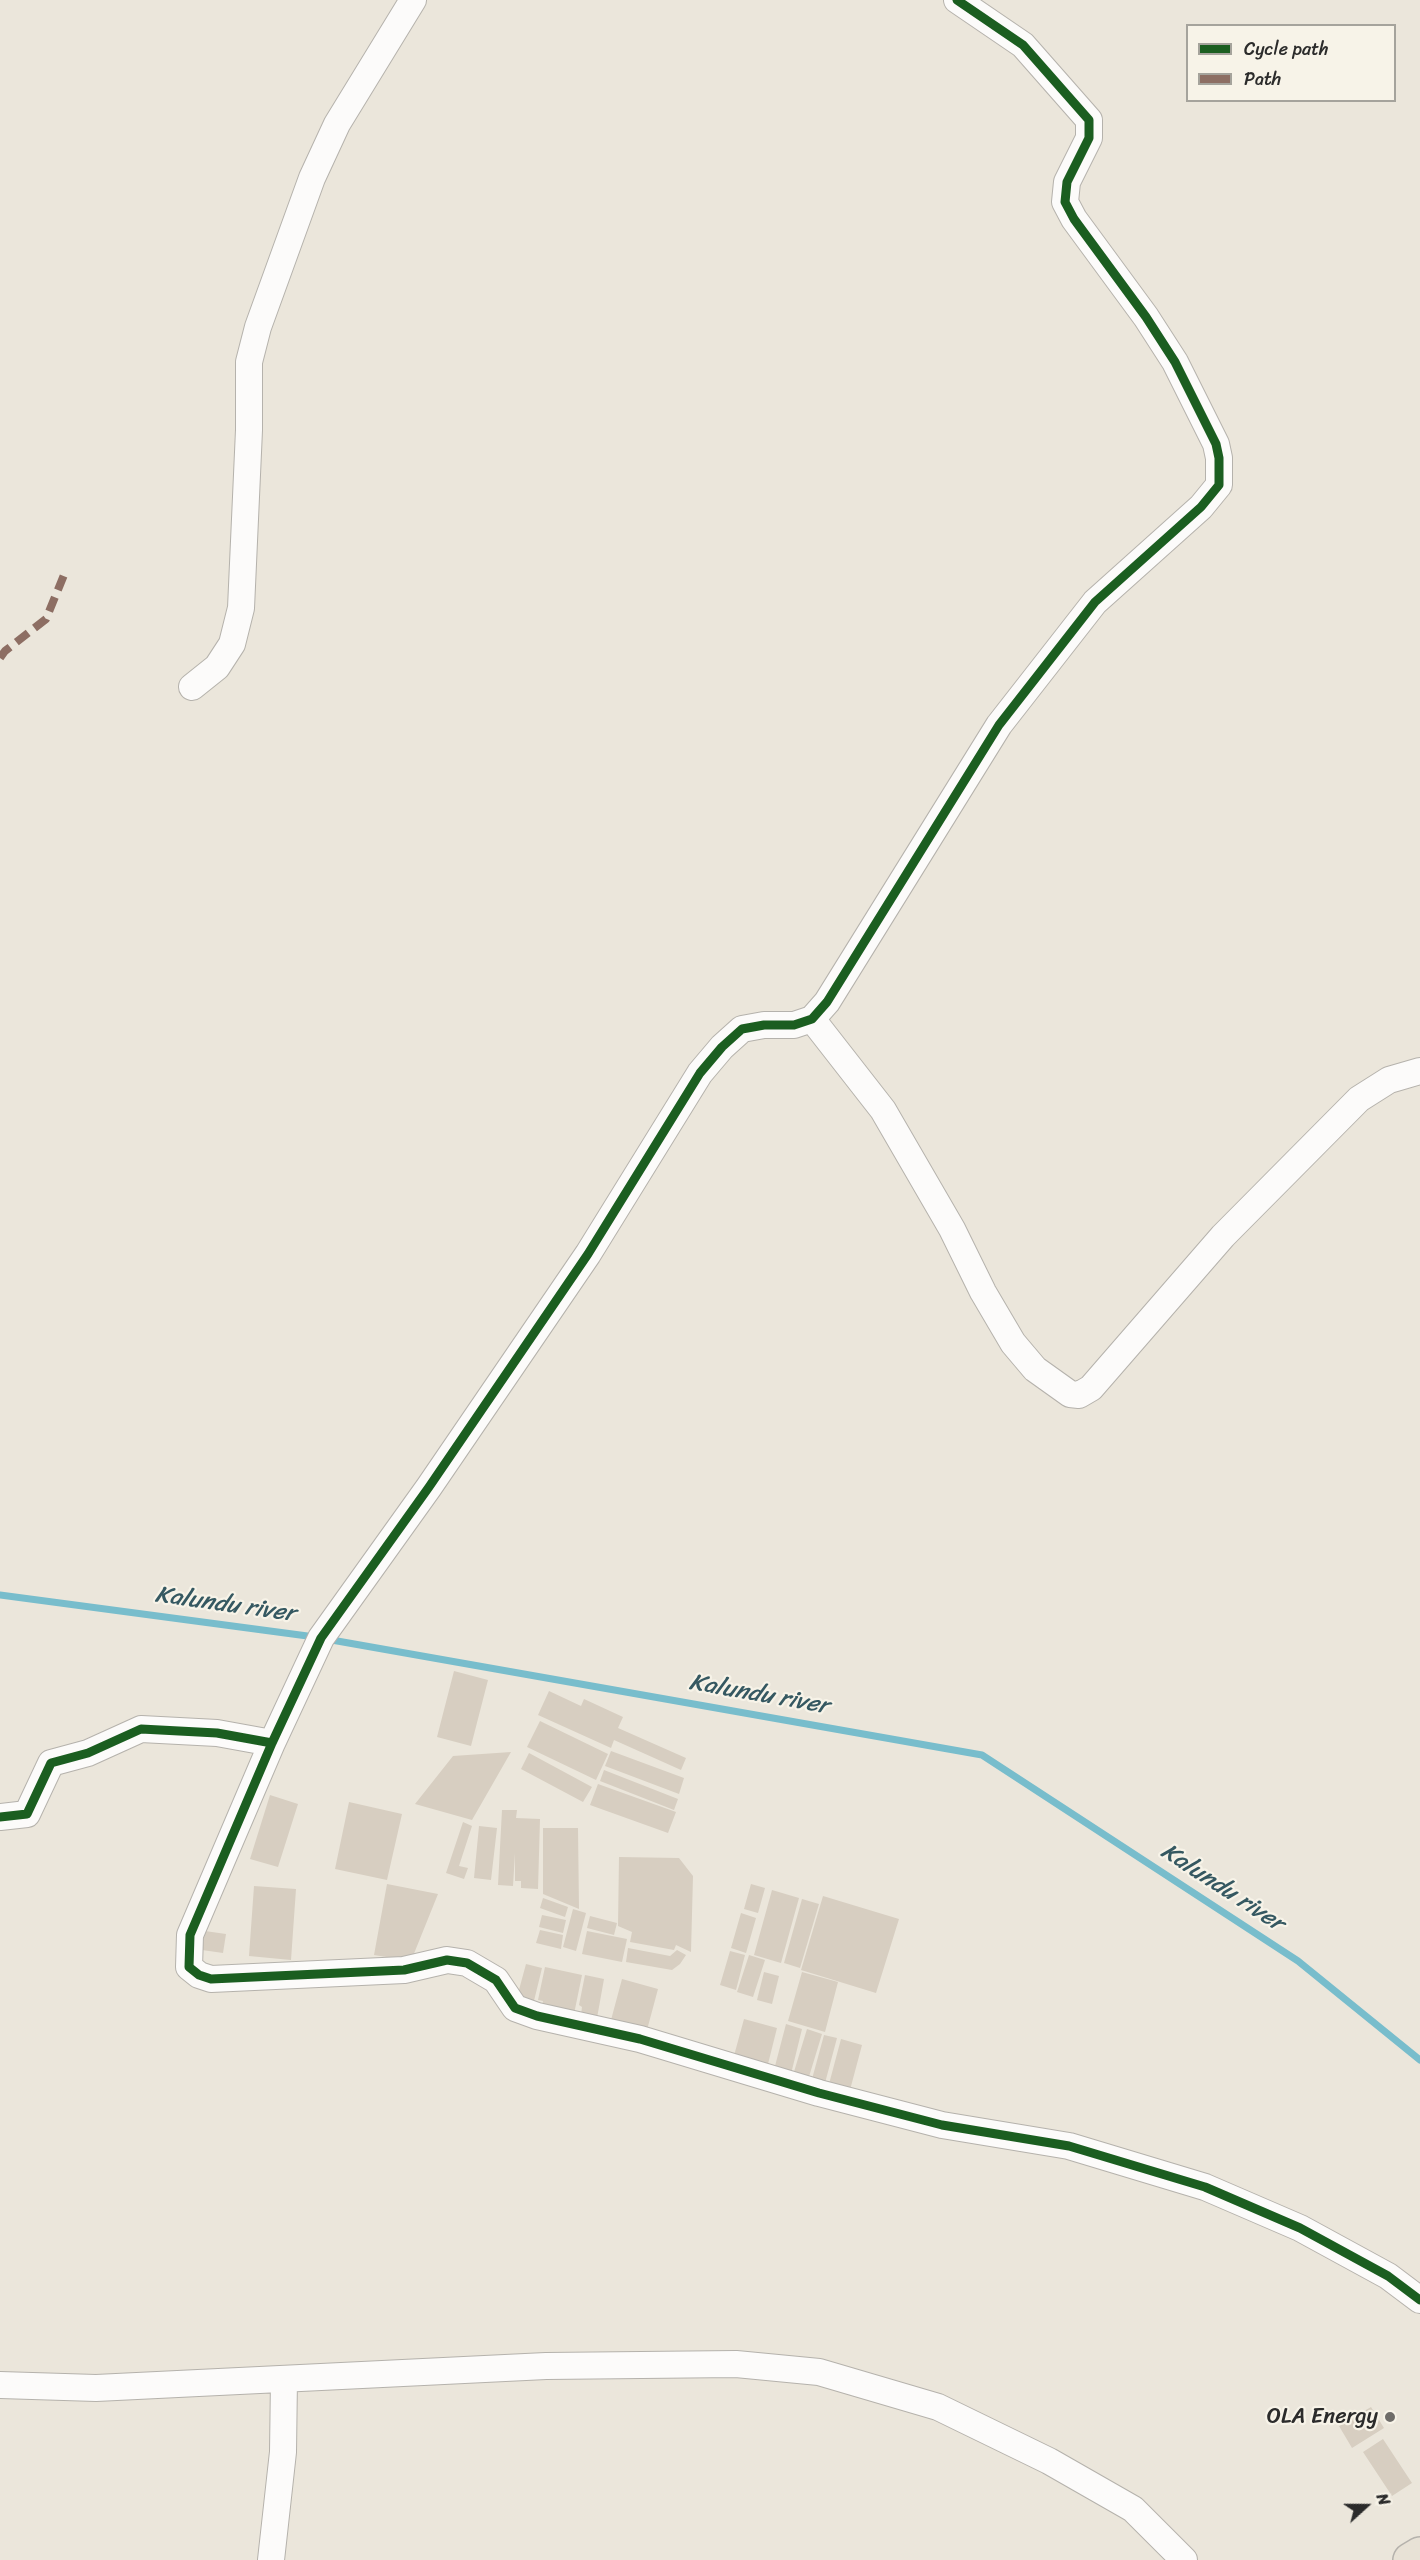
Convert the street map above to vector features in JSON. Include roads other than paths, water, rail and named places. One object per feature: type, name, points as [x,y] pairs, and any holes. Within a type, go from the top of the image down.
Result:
[{"type":"main road","points":[[1410,2560],[1420,2554]]},
{"type":"street","points":[[192,687],[217,667],[232,644],[242,608],[249,430],[249,362],[258,327],[312,178],[337,124],[413,0]]},
{"type":"street","points":[[957,0],[979,17],[1016,38],[1085,114],[1090,124],[1090,134],[1067,182],[1065,202],[1175,362],[1216,444],[1221,476],[1219,485],[1202,507],[1095,602],[999,725],[827,1002],[812,1019],[794,1025],[764,1025],[742,1029],[722,1047],[700,1073],[588,1254],[429,1487],[321,1638],[272,1743],[190,1935],[189,1967],[199,1975],[211,1979],[404,1970],[447,1960],[467,1963],[496,1980],[515,2008],[537,2016],[640,2039],[819,2093],[942,2125],[1069,2146],[1205,2187],[1300,2228],[1388,2276],[1420,2300]]},
{"type":"street","points":[[812,1019],[883,1110],[952,1229],[983,1292],[1013,1343],[1035,1370],[1070,1394],[1079,1395],[1092,1388],[1223,1236],[1359,1099],[1389,1080],[1420,1071]]},
{"type":"street","points":[[0,1817],[27,1814],[51,1762],[88,1753],[141,1729],[217,1733],[272,1743]]},
{"type":"street","points":[[0,2387],[96,2388],[546,2366],[736,2364],[819,2372],[938,2407],[1049,2461],[1133,2509],[1184,2560]]},
{"type":"street","points":[[279,2557],[284,2379]]},
{"type":"waterway","name":"Kalundu river","points":[[0,1595],[315,1637]]},
{"type":"waterway","name":"Kalundu river","points":[[326,1639],[982,1755],[1298,1961],[1420,2060]]},
{"type":"place","name":"OLA Energy","points":[[1390,2417]]}]
